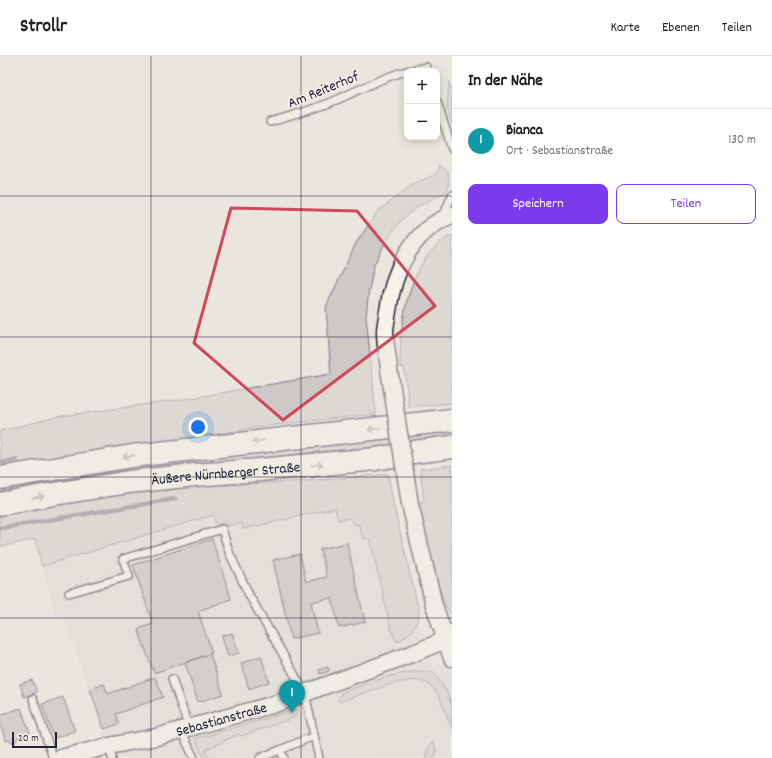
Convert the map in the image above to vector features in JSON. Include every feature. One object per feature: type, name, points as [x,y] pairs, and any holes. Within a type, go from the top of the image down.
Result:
[{"type":"highway","points":[[427,424],[452,416]]},
{"type":"highway","name":"Äußere Nürnberger Straße","points":[[0,478],[74,464],[132,456],[452,420]]},
{"type":"highway","name":"Äußere Nürnberger Straße","points":[[0,504],[136,481],[376,459],[452,447]]},
{"type":"highway","points":[[376,459],[452,460]]},
{"type":"street","points":[[447,217],[424,232],[407,252],[396,274],[389,302],[385,332],[389,369],[410,504],[434,605],[450,645]]},
{"type":"street","name":"Sebastianstraße","points":[[61,758],[111,752],[156,737],[275,704],[450,645]]},
{"type":"lane","name":"Am Reiterhof","points":[[270,122],[304,112],[333,101],[392,74],[404,72]]},
{"type":"lane","points":[[438,104],[452,150]]},
{"type":"lane","points":[[447,217],[452,195]]},
{"type":"lane","points":[[69,593],[129,576],[123,559],[222,529],[230,552],[249,595],[305,693],[319,758]]},
{"type":"lane","points":[[172,679],[194,758]]},
{"type":"lane","points":[[33,699],[53,758]]},
{"type":"lane","points":[[260,758],[314,736]]},
{"type":"lane","points":[[280,750],[284,758]]},
{"type":"highlighted area","points":[[231,208],[357,211],[435,306],[283,420],[194,343]]},
{"type":"shaded area","points":[[449,82],[452,93],[452,125],[447,109]]},
{"type":"shaded area","points":[[439,165],[448,173],[449,181],[447,191],[419,206],[401,220],[386,241],[374,265],[366,316],[376,414],[265,426],[0,469],[0,431],[61,416],[179,400],[331,374],[326,307],[356,243],[378,211],[412,185],[436,174]]},
{"type":"shaded area","points":[[452,235],[452,403],[409,407],[404,367],[400,368],[400,351],[404,312],[416,275],[425,259],[437,245]]},
{"type":"shaded area","points":[[452,429],[452,439],[315,452],[192,466],[0,495],[0,488],[91,471]]},
{"type":"shaded area","points":[[452,465],[452,615],[447,608],[437,580],[419,502],[424,501],[420,469]]},
{"type":"shaded area","points":[[388,474],[394,507],[419,611],[419,617],[415,626],[409,633],[397,642],[391,629],[370,539],[363,538],[359,525],[355,525],[349,518],[338,520],[335,508],[243,529],[242,523],[226,526],[225,522],[216,525],[213,515],[42,566],[35,539],[0,547],[0,515],[80,500],[162,488],[307,481]]},
{"type":"shaded area","points":[[335,508],[345,518],[349,518],[359,524],[370,539],[391,629],[397,642],[414,629],[423,631],[433,668],[452,656],[452,758],[97,758],[104,730],[64,618],[56,618],[42,566],[213,515],[225,522],[227,526],[242,523],[243,529]]},
{"type":"shaded area","points":[[417,671],[434,673],[444,687],[452,705],[452,729],[437,693],[425,682],[413,680],[392,684],[340,702],[338,700],[342,692],[386,677]]},
{"type":"shaded area","points":[[297,709],[299,711],[293,718],[241,736],[239,734],[205,750],[209,758],[206,758],[201,752],[195,739],[244,725]]},
{"type":"shaded area","points":[[434,743],[436,749],[435,758],[425,758],[430,744]]},
{"type":"building","points":[[212,539],[231,599],[198,611],[212,653],[154,673],[138,629],[153,624],[133,565]]},
{"type":"building","points":[[347,543],[365,622],[339,628],[332,598],[311,602],[318,633],[291,639],[273,560],[300,554],[306,582],[327,577],[320,549]]},
{"type":"building","points":[[232,633],[239,653],[228,656],[222,636]]},
{"type":"building","points":[[210,654],[223,694],[198,702],[185,663]]},
{"type":"building","points":[[261,656],[269,682],[249,689],[241,663]]},
{"type":"building","points":[[328,667],[329,671],[320,674],[319,670]]},
{"type":"building","points":[[155,677],[163,697],[116,714],[119,724],[104,729],[90,689],[104,684],[108,694]]},
{"type":"building","points":[[32,680],[37,692],[24,697],[20,684]]},
{"type":"building","points":[[63,697],[75,731],[54,738],[42,704]]},
{"type":"building","points":[[21,708],[30,733],[18,737],[15,743],[8,740],[6,741],[0,724],[0,715]]},
{"type":"waterway","points":[[0,463],[16,460]]},
{"type":"waterway","points":[[0,528],[175,499]]},
{"type":"place","name":"Bianca","points":[[292,713]]}]
